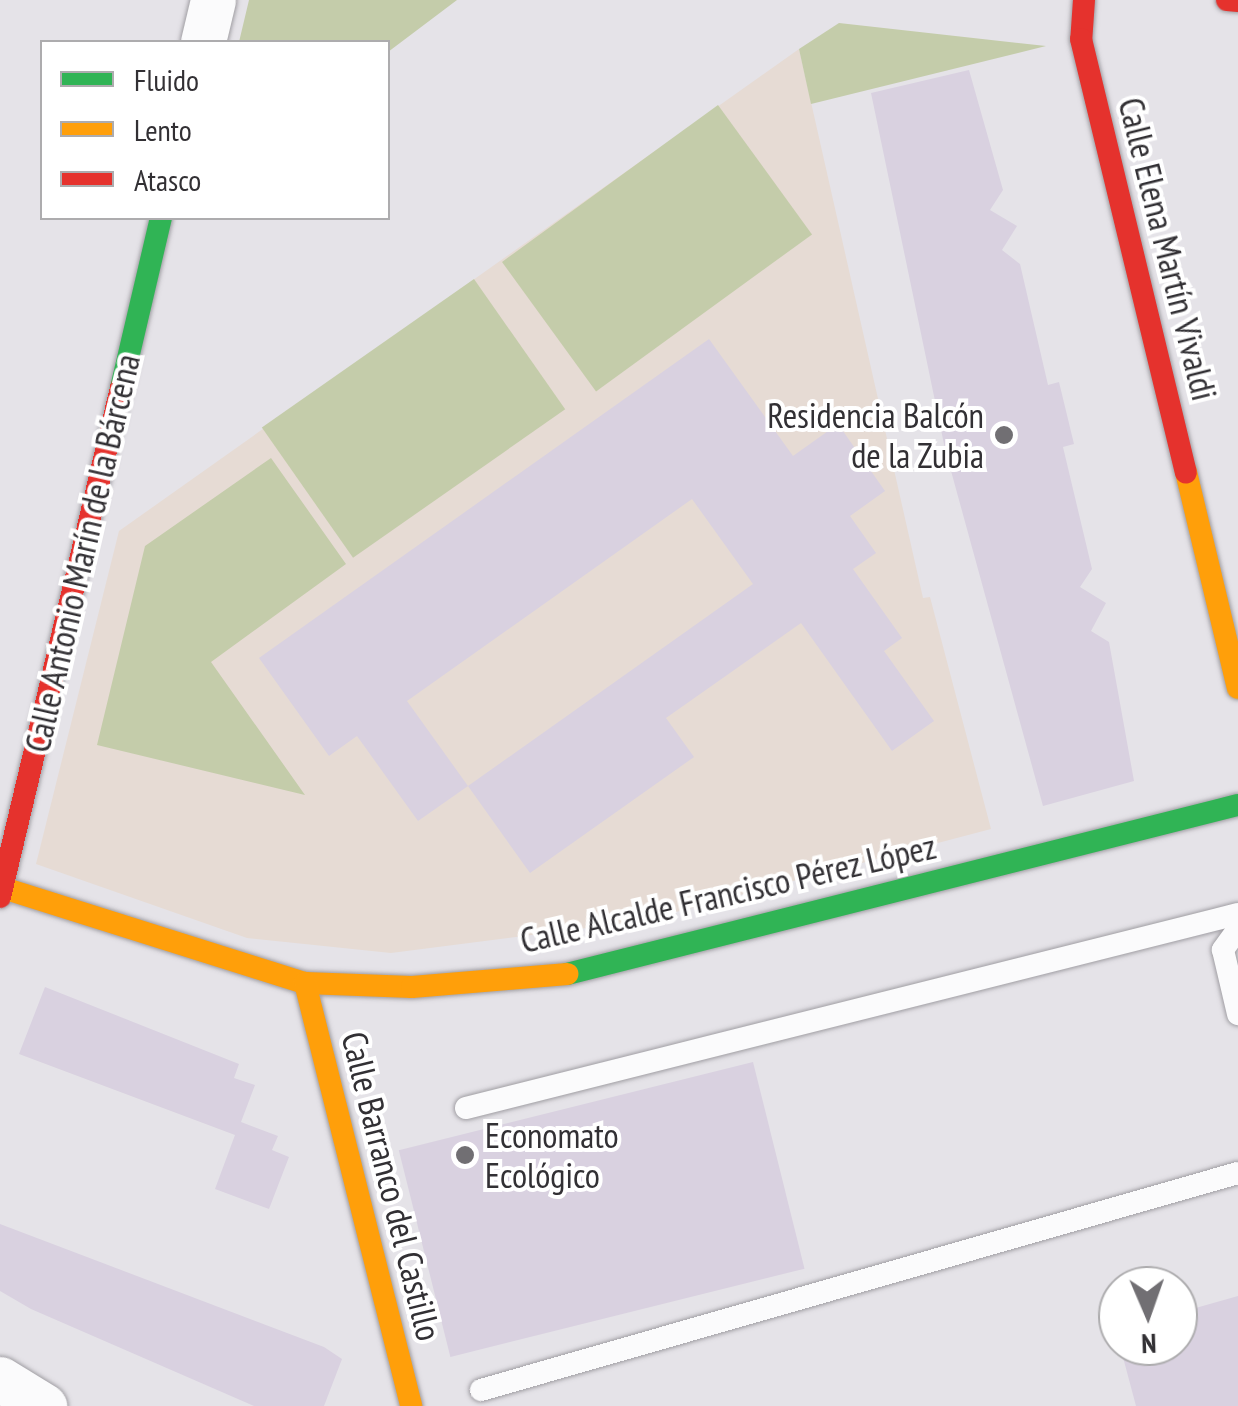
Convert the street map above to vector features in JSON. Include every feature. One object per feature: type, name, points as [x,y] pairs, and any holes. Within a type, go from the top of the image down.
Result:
[{"type":"street","points":[[203,40],[213,0]]},
{"type":"street","name":"Calle Elena Martín Vivaldi","points":[[1084,0],[1081,39],[1238,688]]},
{"type":"street","points":[[1227,0],[1238,1]]},
{"type":"street","name":"Calle Antonio Marín de la Bárcena","points":[[1,890],[161,220]]},
{"type":"street","name":"Calle Alcalde Francisco Pérez López","points":[[1,890],[306,983],[559,976],[1238,804]]},
{"type":"street","name":"Calle Barranco del Castillo","points":[[306,983],[410,1406]]},
{"type":"street","points":[[0,1378],[44,1406]]},
{"type":"lane","points":[[466,1108],[1238,914]]},
{"type":"lane","points":[[1238,929],[1223,950],[1238,1014]]},
{"type":"lane","points":[[480,1390],[1238,1174]]},
{"type":"shaded area","points":[[799,49],[923,598],[930,597],[991,829],[642,921],[391,953],[247,938],[36,864],[119,531]]},
{"type":"green space","points":[[249,0],[457,0],[390,50],[390,40],[239,40]]},
{"type":"green space","points":[[839,23],[1046,46],[811,104],[799,49]]},
{"type":"green space","points":[[718,105],[812,234],[596,391],[502,262]]},
{"type":"green space","points":[[474,279],[565,409],[353,558],[262,428]]},
{"type":"green space","points":[[271,458],[346,564],[211,662],[305,795],[97,745],[145,546]]},
{"type":"building","name":"Residencia Balcón de la Zubia","points":[[969,70],[1003,190],[990,210],[1017,226],[1002,250],[1020,264],[1048,385],[1059,382],[1074,444],[1063,447],[1092,569],[1080,587],[1106,603],[1091,631],[1109,642],[1134,781],[1043,806],[945,449],[871,93]]},
{"type":"building","points":[[709,339],[793,456],[838,424],[885,491],[850,516],[876,553],[853,569],[902,638],[884,651],[934,721],[892,751],[801,623],[666,718],[694,757],[530,873],[468,786],[418,821],[357,736],[329,756],[259,658]],"holes":[[[692,499],[753,584],[468,786],[407,701]]]},
{"type":"building","points":[[45,987],[239,1064],[234,1078],[255,1085],[241,1122],[278,1136],[272,1150],[289,1157],[269,1209],[215,1189],[235,1135],[19,1054]]},
{"type":"building","points":[[753,1062],[805,1269],[450,1357],[399,1150]]},
{"type":"building","points":[[0,1224],[324,1347],[342,1359],[324,1406],[254,1406],[31,1309],[0,1291]]},
{"type":"building","points":[[1238,1296],[1238,1406],[1136,1406],[1125,1366],[1198,1366],[1198,1307]]},
{"type":"traffic: fast","points":[[121,388],[161,220]]},
{"type":"traffic: fast","points":[[567,974],[1238,805]]},
{"type":"traffic: slow","points":[[1186,472],[1238,688]]},
{"type":"traffic: slow","points":[[0,887],[305,983],[412,987],[567,974]]},
{"type":"traffic: slow","points":[[305,983],[411,1406]]},
{"type":"traffic: jam","points":[[1084,0],[1081,39],[1186,472]]},
{"type":"traffic: jam","points":[[1227,0],[1238,1]]},
{"type":"traffic: jam","points":[[0,897],[121,388]]},
{"type":"place","name":"Residencia Balcón de la Zubia","points":[[1004,435]]},
{"type":"place","name":"Economato Ecológico","points":[[465,1155]]}]
